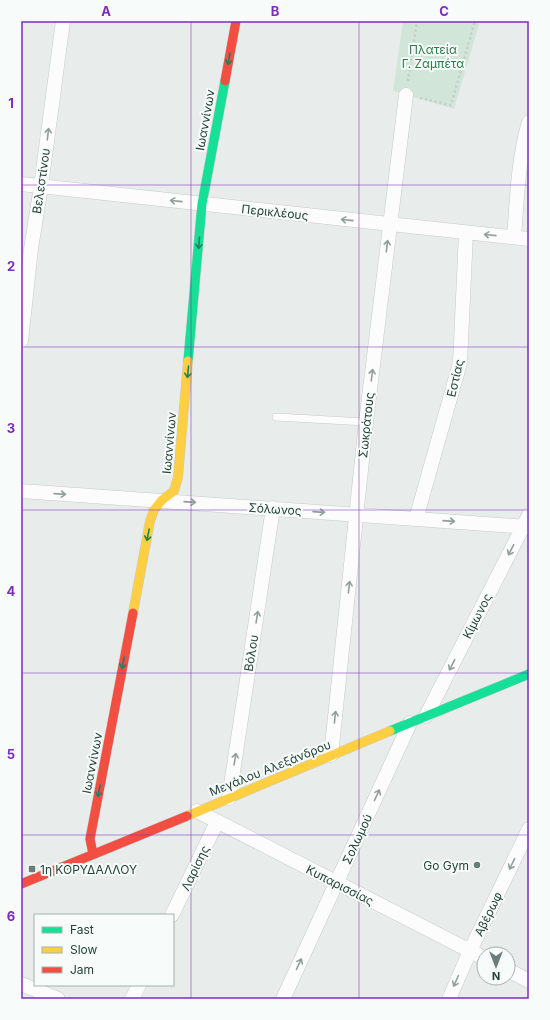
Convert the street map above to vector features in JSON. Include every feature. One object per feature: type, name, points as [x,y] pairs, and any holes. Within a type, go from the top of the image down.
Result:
[{"type":"street","name":"Βελεστίνου","points":[[21,341],[26,248],[41,186],[62,21]]},
{"type":"street","name":"Ιωαννίνων","points":[[94,854],[90,839],[150,521],[154,510],[162,500],[174,492],[178,478],[202,204],[236,21]]},
{"type":"street","name":"Σωκράτους","points":[[331,756],[366,422],[406,95]]},
{"type":"street","points":[[514,237],[521,159],[529,122]]},
{"type":"street","name":"Περικλέους","points":[[21,184],[529,239]]},
{"type":"street","name":"Εστίας","points":[[416,519],[460,363],[466,233]]},
{"type":"street","name":"Σόλωνος","points":[[21,491],[416,519],[527,523]]},
{"type":"street","name":"Βόλου","points":[[229,798],[273,508]]},
{"type":"street","name":"Κίμωνος","points":[[426,716],[527,523]]},
{"type":"street","name":"Μεγάλου Αλεξάνδρου","points":[[21,884],[529,674]]},
{"type":"street","name":"Σολωμού","points":[[283,999],[410,723]]},
{"type":"street","name":"Κυπαρισσίας","points":[[197,811],[476,954]]},
{"type":"street","name":"Λαρίσης","points":[[172,914],[217,822]]},
{"type":"street","name":"Αβέρωφ","points":[[449,999],[470,951],[529,829]]},
{"type":"street","points":[[516,974],[529,981]]},
{"type":"street","points":[[21,984],[58,999]]},
{"type":"street","points":[[132,999],[138,986]]},
{"type":"lane","points":[[276,417],[366,422]]},
{"type":"path","points":[[417,21],[406,95],[452,105],[476,21]]},
{"type":"green space","name":"Πλατεία Γ. Ζαμπέτα","points":[[403,21],[480,21],[454,109],[393,91]]},
{"type":"traffic: fast","points":[[188,361],[202,204],[225,81]]},
{"type":"traffic: fast","points":[[390,731],[529,674]]},
{"type":"traffic: slow","points":[[133,613],[150,521],[154,510],[162,500],[174,491],[178,477],[188,361]]},
{"type":"traffic: slow","points":[[187,816],[390,731]]},
{"type":"traffic: jam","points":[[225,81],[236,21]]},
{"type":"traffic: jam","points":[[93,854],[90,839],[133,613]]},
{"type":"traffic: jam","points":[[21,884],[187,816]]},
{"type":"place","name":"Go Gym","points":[[477,865]]},
{"type":"place","name":"1η ΚΟΡΥΔΑΛΛΟΥ","points":[[32,869]]}]
